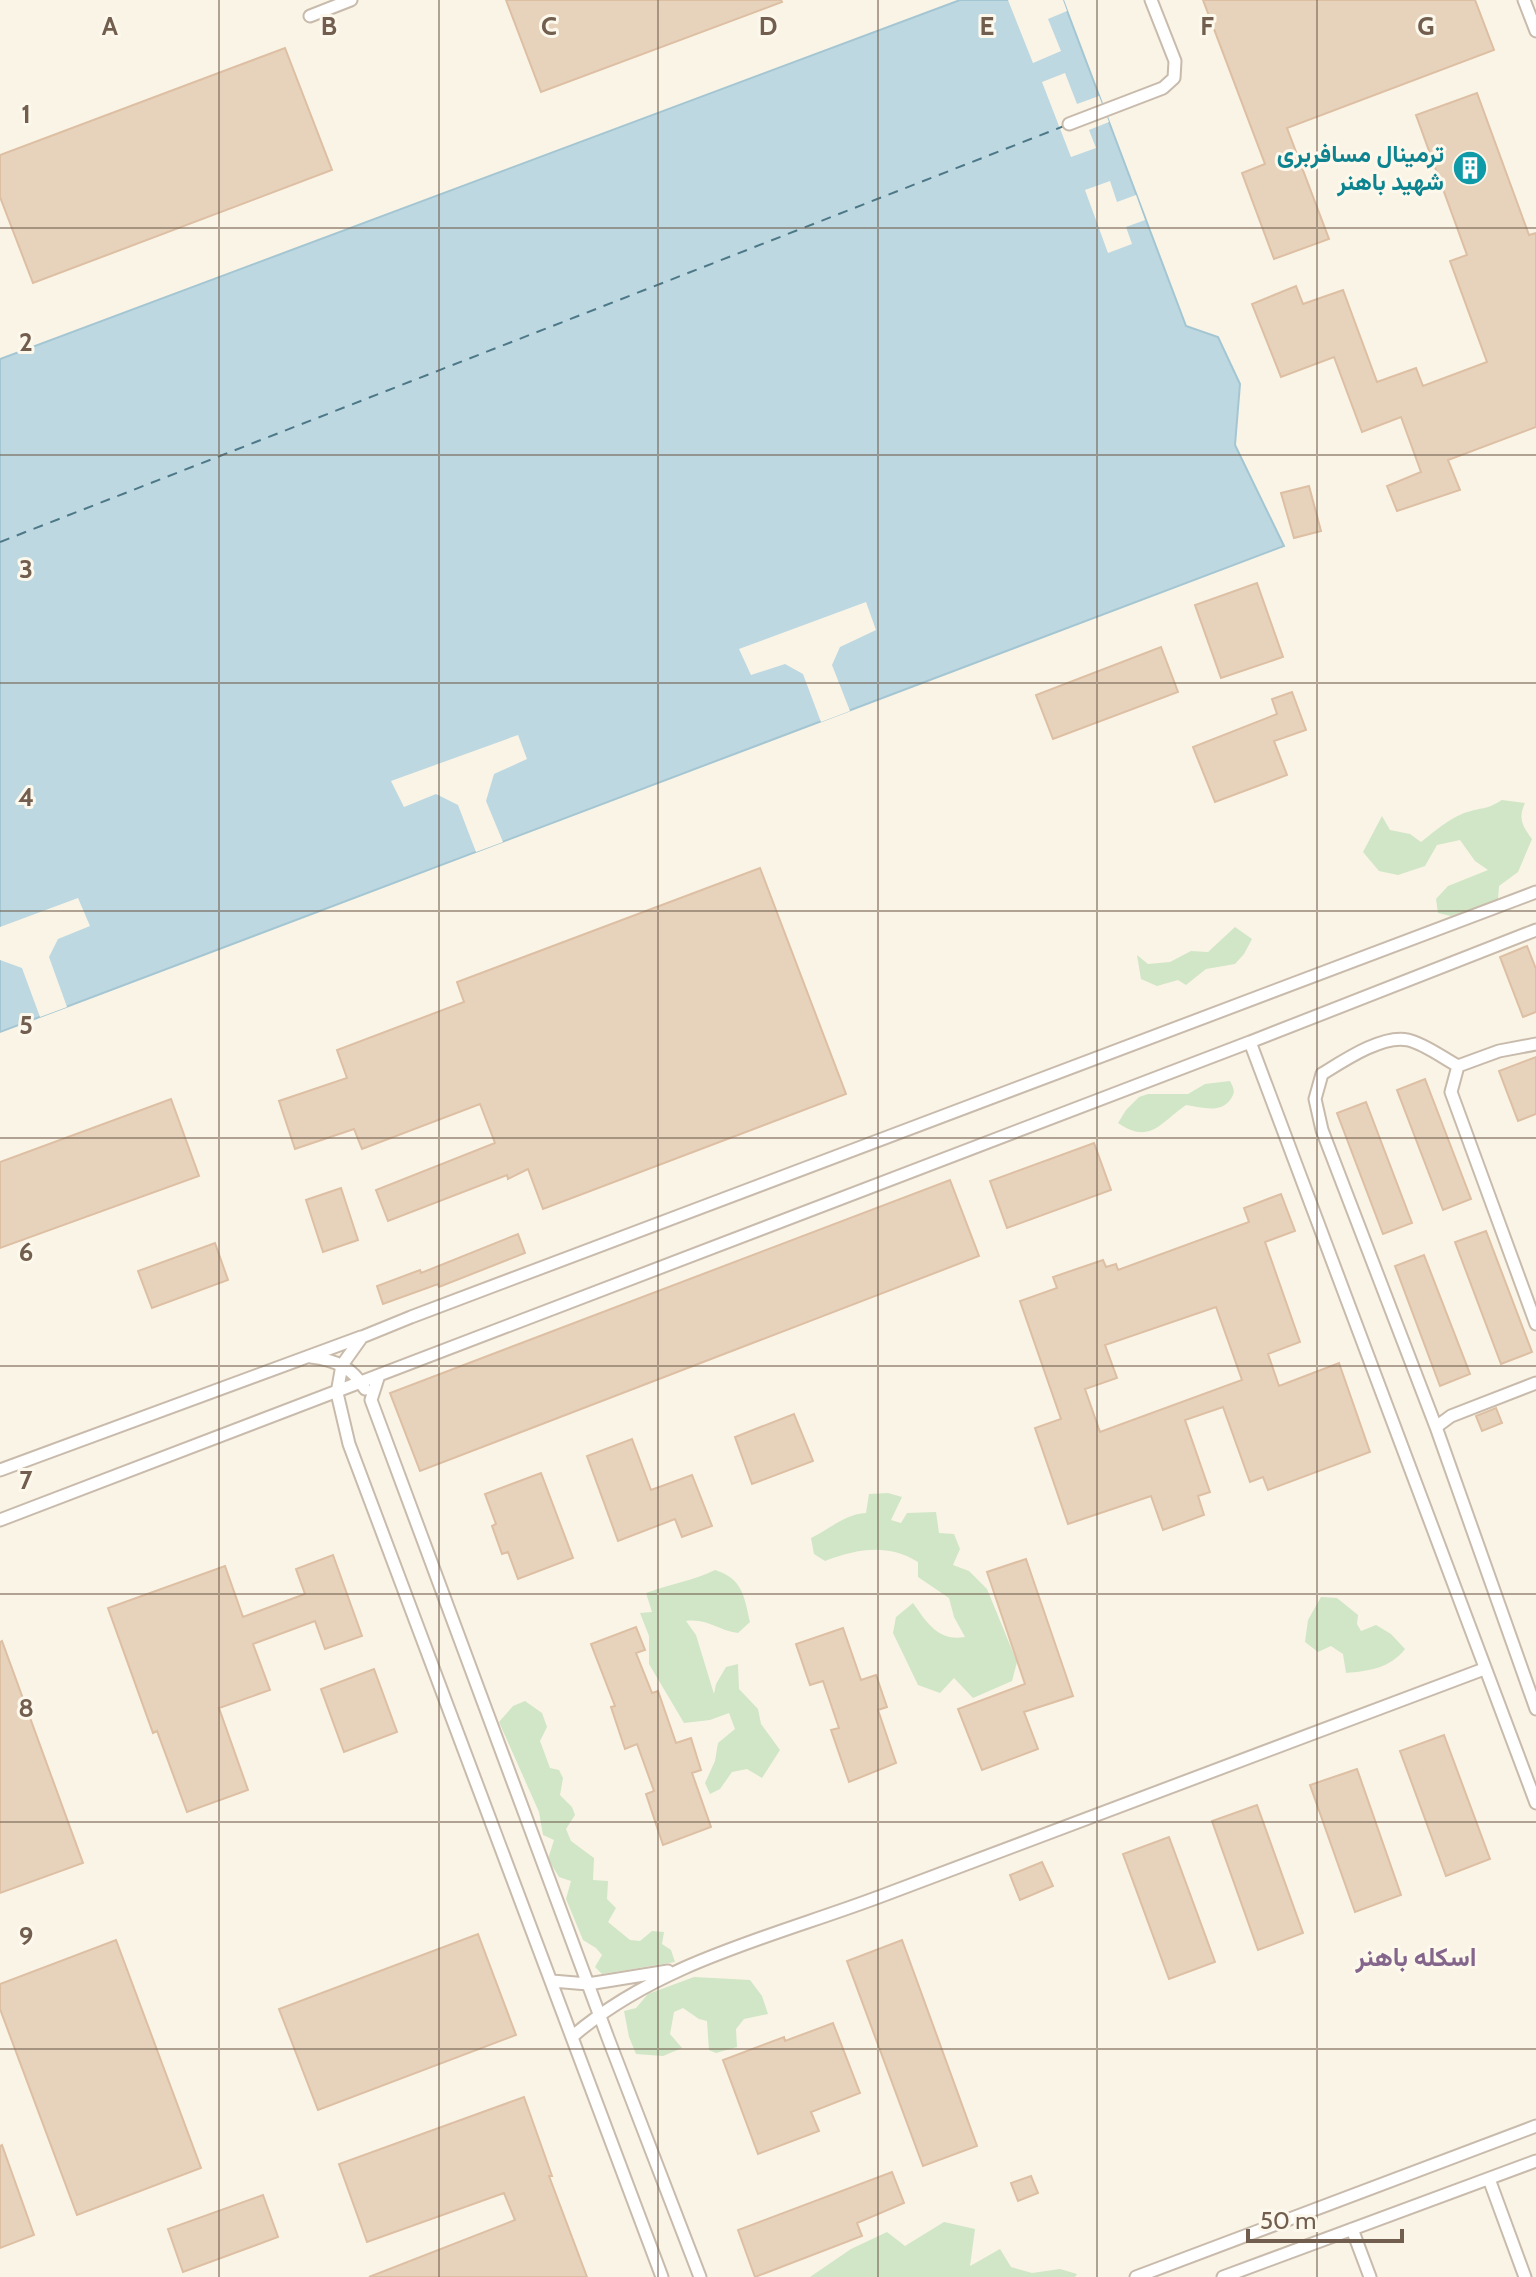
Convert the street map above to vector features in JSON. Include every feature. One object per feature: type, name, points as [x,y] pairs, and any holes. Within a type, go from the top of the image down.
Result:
[{"type":"lane","points":[[310,16],[351,0]]},
{"type":"lane","points":[[1069,124],[1163,88],[1174,78],[1175,61],[1151,0]]},
{"type":"lane","points":[[1524,0],[1536,31]]},
{"type":"lane","points":[[0,1470],[362,1337],[848,1150],[1536,892]]},
{"type":"lane","points":[[0,1520],[378,1378],[1536,930]]},
{"type":"lane","points":[[1535,1043],[1499,1051],[1458,1066],[1407,1039],[1381,1043],[1350,1056],[1322,1074],[1315,1099],[1322,1130],[1436,1427],[1536,1709]]},
{"type":"lane","points":[[1250,1042],[1536,1803]]},
{"type":"lane","points":[[1458,1066],[1451,1092],[1536,1324]]},
{"type":"lane","points":[[362,1337],[342,1365],[337,1393],[349,1444],[662,2277]]},
{"type":"lane","points":[[306,1357],[334,1360],[342,1365],[357,1376],[371,1400],[700,2277]]},
{"type":"lane","points":[[371,1400],[378,1378]]},
{"type":"lane","points":[[1436,1427],[1451,1416],[1536,1383]]},
{"type":"lane","points":[[573,2036],[599,2013],[677,1970],[1484,1669]]},
{"type":"lane","points":[[552,1981],[588,1984],[677,1970]]},
{"type":"lane","points":[[1136,2277],[1536,2126]]},
{"type":"lane","points":[[1223,2277],[1536,2161]]},
{"type":"lane","points":[[1489,2179],[1525,2277]]},
{"type":"lane","points":[[1352,2229],[1370,2277]]},
{"type":"green space","points":[[1502,800],[1525,803],[1522,822],[1532,839],[1518,872],[1499,886],[1498,900],[1451,916],[1438,913],[1436,899],[1448,886],[1488,870],[1475,861],[1460,840],[1437,845],[1425,866],[1398,875],[1379,871],[1363,852],[1382,816],[1390,830],[1410,834],[1421,842],[1458,816]]},
{"type":"green space","points":[[1235,927],[1252,939],[1235,964],[1206,969],[1186,985],[1178,980],[1157,986],[1141,979],[1137,955],[1148,964],[1170,962],[1191,951],[1208,952]]},
{"type":"green space","points":[[1230,1081],[1233,1095],[1221,1107],[1186,1105],[1147,1132],[1138,1132],[1118,1123],[1139,1097],[1148,1094],[1188,1094],[1205,1084]]},
{"type":"green space","points":[[888,1493],[902,1497],[891,1520],[901,1523],[907,1513],[936,1512],[939,1533],[954,1534],[960,1549],[953,1565],[969,1571],[987,1589],[1017,1662],[1012,1681],[973,1698],[954,1678],[940,1693],[918,1685],[893,1633],[896,1617],[913,1603],[941,1634],[965,1637],[954,1617],[949,1598],[918,1577],[918,1562],[895,1552],[860,1551],[825,1561],[814,1554],[811,1538],[844,1519],[866,1513],[869,1494]]},
{"type":"green space","points":[[715,1570],[737,1584],[744,1596],[750,1622],[738,1633],[700,1621],[686,1621],[696,1635],[714,1694],[726,1667],[738,1664],[739,1689],[758,1709],[761,1724],[780,1750],[762,1778],[747,1769],[732,1772],[720,1789],[710,1794],[705,1783],[715,1761],[718,1743],[735,1729],[729,1713],[710,1720],[684,1723],[649,1664],[649,1636],[640,1613],[652,1612],[646,1593]]},
{"type":"green space","points":[[1321,1597],[1337,1598],[1358,1615],[1357,1624],[1361,1631],[1376,1625],[1391,1634],[1405,1649],[1379,1667],[1346,1673],[1343,1654],[1331,1646],[1318,1652],[1305,1642],[1308,1620]]},
{"type":"green space","points":[[525,1701],[542,1713],[547,1727],[540,1741],[550,1768],[559,1770],[563,1778],[560,1795],[575,1815],[566,1829],[571,1841],[594,1858],[593,1880],[608,1881],[607,1899],[616,1908],[608,1922],[630,1940],[640,1941],[652,1931],[664,1932],[662,1944],[671,1950],[675,1962],[602,1974],[595,1967],[602,1955],[583,1940],[566,1899],[571,1881],[559,1877],[548,1859],[554,1840],[543,1835],[539,1812],[499,1722],[513,1706]]},
{"type":"green space","points":[[694,1977],[750,1980],[762,1996],[768,2014],[744,2019],[736,2029],[737,2047],[716,2053],[709,2050],[707,2021],[683,2008],[674,2012],[670,2034],[682,2048],[663,2056],[636,2054],[624,2011],[636,2008],[648,1994]]},
{"type":"green space","points":[[944,2222],[975,2229],[970,2266],[1000,2249],[1011,2267],[1032,2273],[1060,2269],[1077,2274],[1075,2277],[810,2277],[851,2249],[887,2232],[905,2246]]},
{"type":"water","points":[[960,0],[1063,0],[1186,326],[1218,337],[1240,384],[1235,445],[1284,546],[0,1032],[0,359]]},
{"type":"pier","points":[[1008,0],[1063,0],[1067,11],[1048,19],[1061,51],[1033,63]]},
{"type":"pier","points":[[1065,73],[1077,104],[1099,96],[1109,122],[1089,130],[1096,148],[1071,157],[1042,82]]},
{"type":"pier","points":[[1110,181],[1117,202],[1136,195],[1145,220],[1126,227],[1132,244],[1108,253],[1085,190]]},
{"type":"pier","points":[[866,602],[876,630],[840,647],[832,665],[850,711],[821,722],[803,674],[785,664],[751,675],[739,649]]},
{"type":"pier","points":[[518,735],[527,759],[494,774],[486,801],[503,842],[476,852],[458,805],[436,794],[404,807],[391,781]]},
{"type":"pier","points":[[78,898],[90,926],[58,939],[49,957],[67,1007],[40,1017],[22,968],[0,960],[0,927]]},
{"type":"building","points":[[506,0],[781,0],[782,2],[541,92]]},
{"type":"building","points":[[1203,0],[1475,0],[1494,50],[1287,128],[1329,239],[1274,259],[1242,173],[1265,164]]},
{"type":"building","points":[[285,48],[332,170],[33,283],[0,197],[0,155]]},
{"type":"building","points":[[1477,93],[1529,235],[1536,233],[1536,427],[1448,460],[1460,490],[1397,511],[1387,486],[1421,472],[1401,417],[1362,432],[1334,357],[1281,377],[1252,304],[1296,286],[1303,304],[1343,290],[1377,382],[1416,368],[1423,386],[1487,362],[1450,261],[1467,255],[1416,115]]},
{"type":"building","points":[[1309,486],[1321,531],[1294,538],[1281,493]]},
{"type":"building","points":[[1257,583],[1283,657],[1221,678],[1195,605]]},
{"type":"building","points":[[1161,647],[1178,692],[1053,739],[1036,695]]},
{"type":"building","points":[[1292,692],[1306,730],[1274,741],[1287,775],[1215,802],[1193,747],[1277,714],[1272,699]]},
{"type":"building","points":[[760,868],[846,1094],[543,1209],[528,1169],[508,1179],[507,1175],[388,1221],[376,1190],[495,1143],[480,1104],[362,1149],[354,1129],[295,1149],[279,1101],[347,1078],[337,1050],[464,1002],[457,982]]},
{"type":"building","points":[[1527,946],[1536,969],[1536,1012],[1523,1017],[1500,957]]},
{"type":"building","points":[[1536,1057],[1536,1114],[1518,1121],[1499,1071]]},
{"type":"building","points":[[1425,1079],[1471,1199],[1443,1210],[1397,1090]]},
{"type":"building","points":[[171,1099],[199,1176],[0,1248],[0,1162]]},
{"type":"building","points":[[1366,1102],[1412,1223],[1383,1234],[1337,1113]]},
{"type":"building","points":[[1094,1143],[1111,1190],[1007,1228],[990,1181]]},
{"type":"building","points":[[950,1180],[979,1256],[420,1471],[390,1393]]},
{"type":"building","points":[[341,1188],[358,1240],[323,1252],[306,1200]]},
{"type":"building","points":[[1281,1194],[1295,1231],[1265,1242],[1300,1342],[1268,1354],[1279,1386],[1339,1363],[1370,1452],[1268,1490],[1263,1477],[1250,1482],[1223,1407],[1185,1420],[1210,1492],[1198,1496],[1204,1515],[1163,1530],[1151,1496],[1068,1524],[1035,1428],[1061,1419],[1020,1301],[1057,1288],[1053,1277],[1103,1260],[1106,1267],[1116,1264],[1118,1270],[1249,1222],[1244,1208]],"holes":[[[1216,1307],[1242,1380],[1100,1432],[1085,1389],[1117,1378],[1105,1345]]]},
{"type":"building","points":[[1486,1231],[1532,1352],[1501,1364],[1455,1242]]},
{"type":"building","points":[[518,1234],[525,1253],[439,1287],[438,1284],[383,1304],[377,1286],[420,1270],[421,1273]]},
{"type":"building","points":[[215,1243],[228,1280],[152,1308],[138,1271]]},
{"type":"building","points":[[1424,1255],[1470,1374],[1440,1386],[1395,1266]]},
{"type":"building","points":[[1496,1408],[1502,1423],[1482,1431],[1476,1416]]},
{"type":"building","points":[[794,1414],[813,1461],[752,1484],[735,1437]]},
{"type":"building","points":[[632,1439],[651,1490],[692,1475],[712,1526],[682,1537],[675,1519],[618,1541],[587,1456]]},
{"type":"building","points":[[541,1473],[573,1558],[518,1579],[508,1552],[502,1554],[492,1526],[496,1524],[485,1494]]},
{"type":"building","points":[[333,1555],[362,1636],[325,1649],[315,1621],[253,1644],[270,1690],[219,1708],[248,1790],[187,1812],[157,1731],[153,1733],[108,1608],[225,1566],[243,1617],[305,1594],[296,1569]]},
{"type":"building","points":[[1026,1559],[1073,1696],[1024,1712],[1038,1749],[982,1770],[958,1709],[1025,1684],[987,1572]]},
{"type":"building","points":[[636,1627],[645,1650],[636,1653],[652,1693],[658,1691],[676,1743],[691,1738],[701,1770],[692,1773],[711,1827],[663,1845],[646,1794],[654,1791],[637,1744],[625,1749],[611,1707],[615,1706],[591,1644]]},
{"type":"building","points":[[843,1628],[861,1680],[876,1675],[887,1707],[878,1710],[896,1763],[849,1782],[831,1730],[839,1728],[823,1681],[810,1685],[796,1644]]},
{"type":"building","points":[[0,1642],[83,1863],[0,1893]]},
{"type":"building","points":[[374,1669],[397,1732],[344,1752],[321,1689]]},
{"type":"building","points":[[1444,1735],[1490,1859],[1446,1876],[1400,1751]]},
{"type":"building","points":[[1357,1769],[1401,1895],[1355,1912],[1310,1785]]},
{"type":"building","points":[[1257,1805],[1303,1933],[1258,1950],[1212,1821]]},
{"type":"building","points":[[1169,1837],[1215,1962],[1169,1979],[1123,1854]]},
{"type":"building","points":[[1042,1862],[1053,1886],[1020,1900],[1010,1875]]},
{"type":"building","points":[[478,1934],[516,2035],[318,2110],[279,2009]]},
{"type":"building","points":[[116,1940],[201,2168],[77,2215],[0,2009],[0,1984]]},
{"type":"building","points":[[902,1940],[977,2146],[923,2166],[847,1961]]},
{"type":"building","points":[[833,2023],[860,2093],[811,2112],[819,2131],[758,2154],[723,2060]]},
{"type":"building","points":[[524,2097],[552,2176],[549,2176],[587,2277],[369,2277],[515,2220],[504,2193],[367,2242],[339,2164]]},
{"type":"building","points":[[0,2146],[34,2235],[0,2248]]},
{"type":"building","points":[[892,2172],[904,2203],[857,2223],[862,2236],[755,2277],[738,2230]]},
{"type":"building","points":[[1031,2176],[1038,2193],[1018,2201],[1011,2183]]},
{"type":"building","points":[[263,2195],[278,2237],[183,2272],[168,2229]]},
{"type":"ferry route","points":[[0,542],[1064,126]]},
{"type":"place","name":"ترمینال مسافربری شهید باهنر","points":[[1470,168]]},
{"type":"district","name":"اسکله باهنر","points":[[1416,1957]]}]
